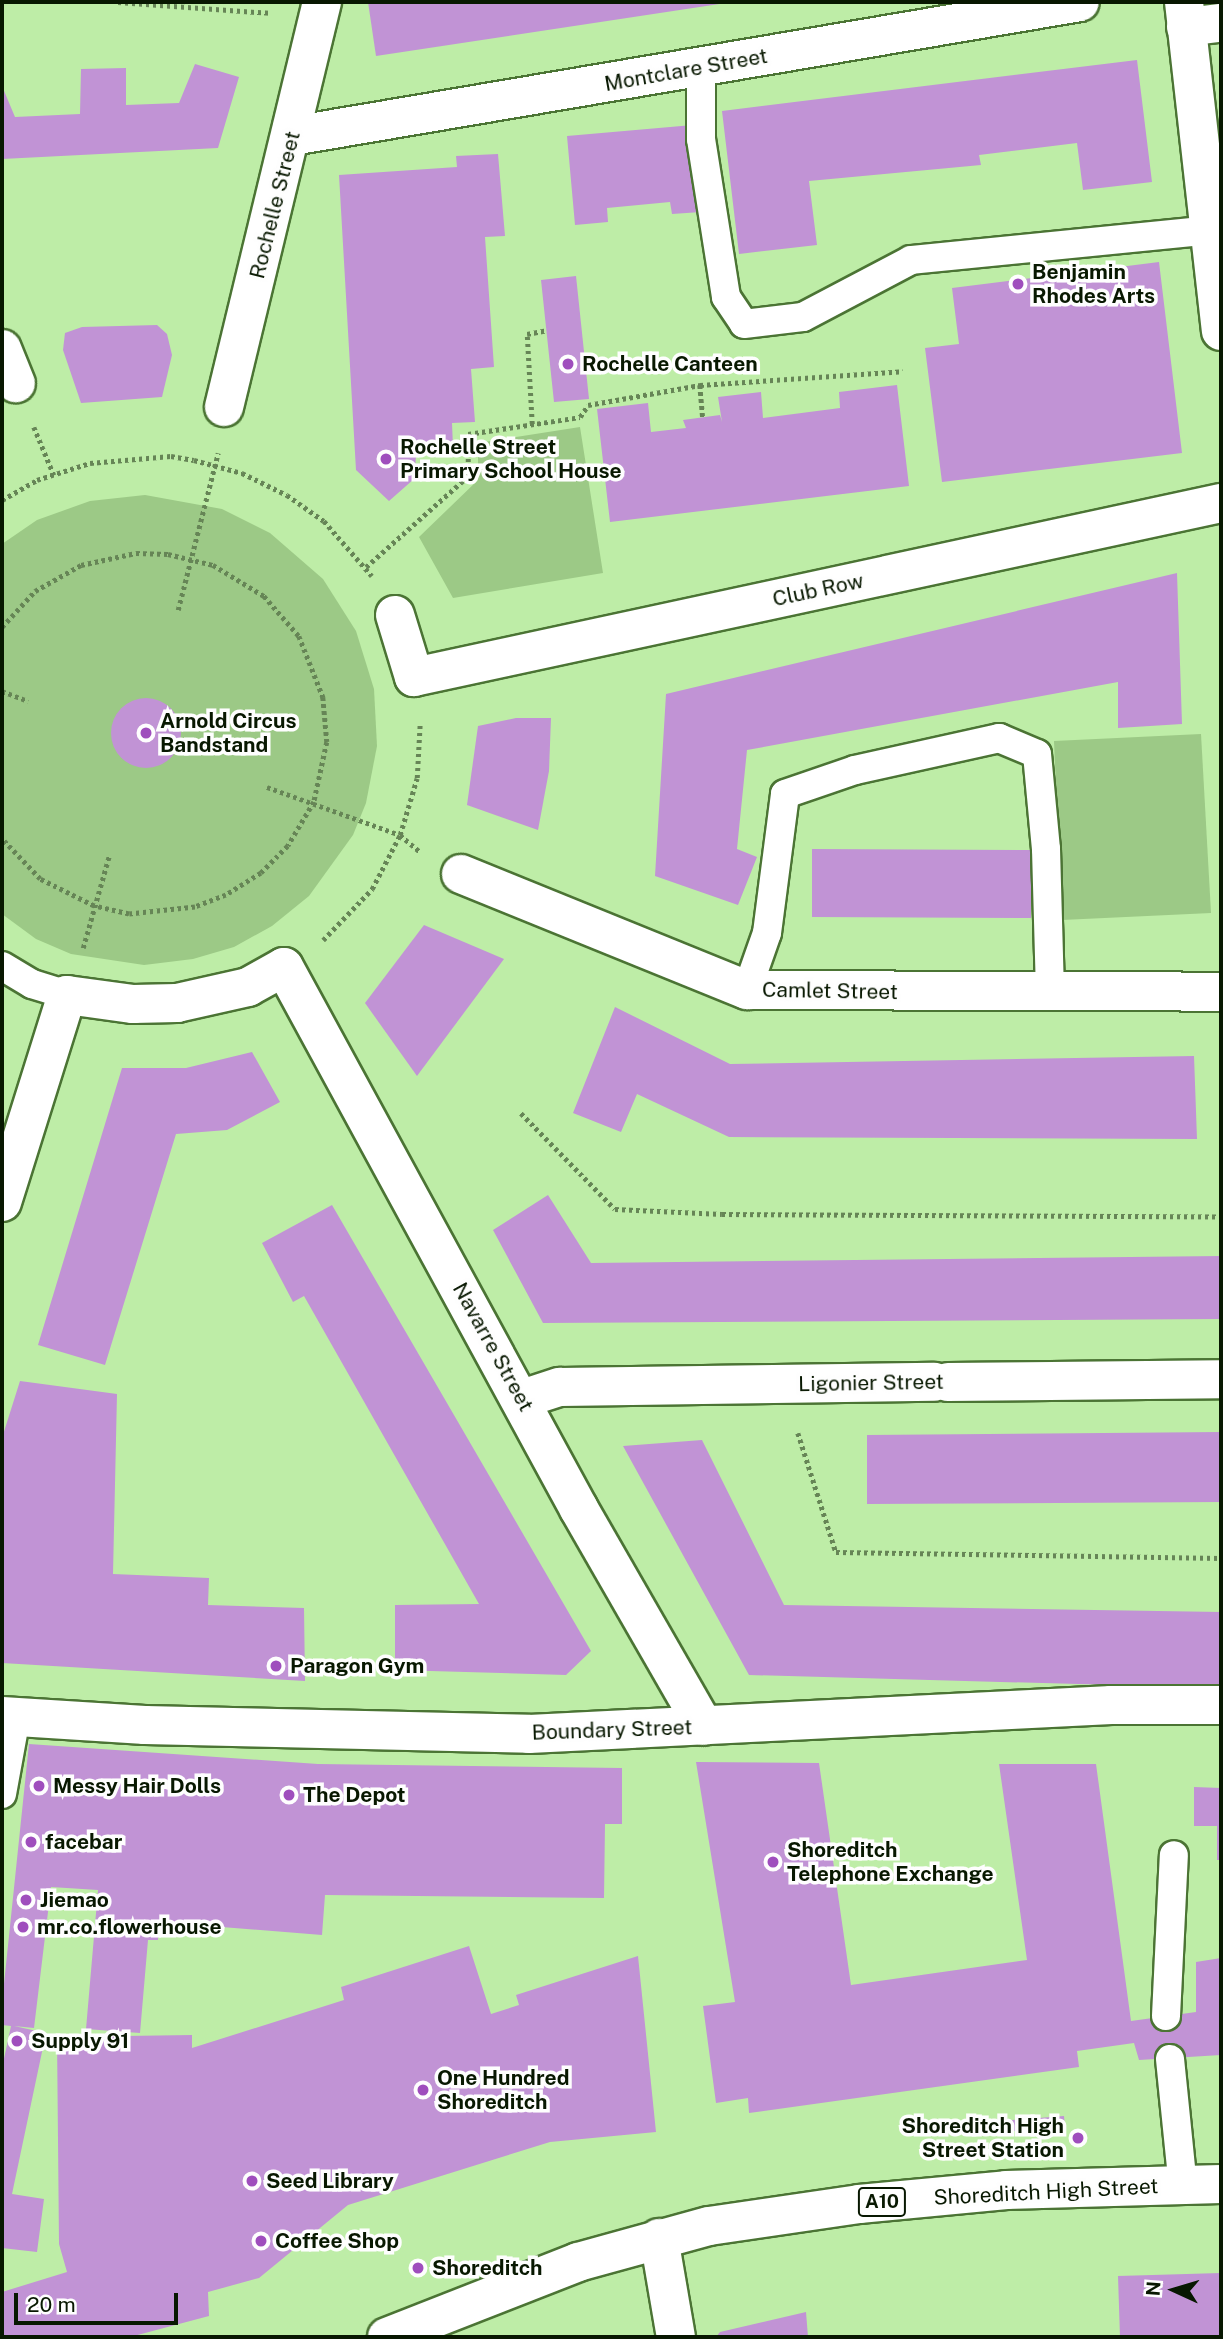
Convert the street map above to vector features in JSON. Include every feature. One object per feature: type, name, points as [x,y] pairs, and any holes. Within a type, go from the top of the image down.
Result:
[{"type":"main road","name":"Rochelle Street","points":[[224,407],[292,136],[322,2]]},
{"type":"main road","name":"Montclare Street","points":[[292,136],[1080,2]]},
{"type":"main road","points":[[1197,17],[1210,230],[1221,331]]},
{"type":"main road","name":"Club Row","points":[[396,615],[414,677],[1221,503]]},
{"type":"main road","name":"Camlet Street","points":[[461,874],[747,990],[1221,992]]},
{"type":"main road","name":"Navarre Street","points":[[67,995],[133,1004],[177,1003],[248,987],[284,967],[522,1399],[579,1509],[704,1726]]},
{"type":"main road","points":[[2,1202],[67,995]]},
{"type":"main road","name":"Ligonier Street","points":[[522,1399],[560,1387],[1221,1379]]},
{"type":"main road","name":"Boundary Street","points":[[9,1716],[145,1725],[529,1734],[1111,1705],[1221,1705]]},
{"type":"main road","name":"Shoreditch High Street","points":[[387,2337],[554,2270],[659,2238],[709,2226],[899,2200],[1006,2190],[1221,2184]]},
{"type":"main road","points":[[659,2238],[676,2337]]},
{"type":"lane","points":[[701,68],[701,139],[726,297],[744,324],[803,317],[911,260],[1210,230]]},
{"type":"lane","points":[[747,990],[767,933],[785,794],[855,770],[999,738],[1037,754],[1046,849],[1050,993]]},
{"type":"lane","points":[[2,966],[32,984],[67,995]]},
{"type":"lane","points":[[2,1794],[9,1716]]},
{"type":"lane","points":[[1166,2016],[1174,1855]]},
{"type":"lane","points":[[1170,2059],[1183,2186]]},
{"type":"path","points":[[118,2],[268,13]]},
{"type":"path","points":[[532,424],[527,334],[547,330]]},
{"type":"path","points":[[366,567],[468,476],[468,434],[580,417],[588,405],[700,385],[902,371]]},
{"type":"path","points":[[700,385],[703,417]]},
{"type":"path","points":[[2,500],[37,480],[90,463],[171,456],[217,466],[287,495],[324,521],[366,567],[396,615]]},
{"type":"path","points":[[178,610],[217,466]]},
{"type":"path","points":[[2,627],[35,591],[80,565],[135,553],[193,559],[225,571],[264,596],[299,636],[323,696],[327,742],[314,802],[288,846],[261,873],[226,895],[165,913],[129,914],[94,906],[40,879],[2,839]]},
{"type":"path","points":[[2,691],[28,701]]},
{"type":"path","points":[[315,947],[372,889],[400,835],[417,778]]},
{"type":"path","points":[[267,787],[400,835]]},
{"type":"path","points":[[82,952],[109,856]]},
{"type":"path","points":[[521,1113],[615,1209],[722,1214],[1221,1217]]},
{"type":"path","points":[[783,1384],[836,1552],[1221,1559]]},
{"type":"green space","points":[[580,427],[603,573],[453,598],[419,537],[478,480],[478,443]]},
{"type":"green space","points":[[145,495],[222,509],[270,533],[323,579],[356,631],[374,689],[377,746],[366,803],[353,835],[309,896],[272,926],[234,947],[193,959],[144,965],[71,954],[36,939],[2,914],[2,544],[37,520],[90,501]]},
{"type":"green space","points":[[1201,734],[1211,913],[1062,920],[1054,741]]},
{"type":"building","points":[[368,2],[726,2],[726,3],[376,56]]},
{"type":"building","points":[[1137,60],[1152,182],[1083,190],[1077,143],[979,155],[981,165],[809,181],[817,245],[739,254],[722,111]]},
{"type":"building","points":[[195,64],[239,77],[218,148],[2,159],[2,86],[15,117],[80,114],[81,69],[126,68],[126,105],[179,103]]},
{"type":"building","points":[[693,125],[701,212],[672,214],[670,202],[607,208],[608,222],[575,225],[567,136]]},
{"type":"building","points":[[498,154],[505,236],[485,237],[494,367],[471,369],[475,422],[452,423],[453,447],[417,445],[414,479],[389,501],[356,470],[339,175],[457,167],[456,156]]},
{"type":"building","points":[[1159,262],[1182,453],[942,482],[925,348],[959,344],[952,288]]},
{"type":"building","name":"Rochelle Canteen","points":[[576,276],[589,399],[554,402],[541,280]]},
{"type":"building","points":[[157,325],[167,334],[172,355],[162,397],[81,403],[63,350],[65,333],[82,327]]},
{"type":"building","points":[[897,385],[909,486],[610,522],[597,409],[648,403],[651,432],[686,428],[683,420],[720,415],[722,422],[718,397],[761,392],[763,418],[840,408],[839,392]]},
{"type":"building","points":[[1177,573],[1182,724],[1118,728],[1118,682],[747,750],[737,849],[757,857],[738,905],[655,876],[666,694]]},
{"type":"building","name":"Arnold Circus Bandstand","points":[[153,698],[166,704],[175,713],[179,719],[179,747],[171,758],[160,766],[139,768],[121,758],[113,747],[111,726],[121,708],[132,700]]},
{"type":"building","points":[[516,718],[551,718],[549,771],[538,830],[467,805],[478,726]]},
{"type":"building","points":[[812,849],[1031,850],[1031,918],[812,917]]},
{"type":"building","points":[[424,925],[504,959],[417,1076],[365,1003]]},
{"type":"building","points":[[615,1007],[730,1064],[1194,1056],[1197,1139],[729,1137],[637,1094],[621,1132],[573,1113]]},
{"type":"building","points":[[252,1052],[280,1102],[227,1130],[176,1134],[105,1365],[38,1345],[122,1068],[186,1068]]},
{"type":"building","points":[[548,1195],[591,1263],[1221,1256],[1221,1319],[543,1323],[493,1230]]},
{"type":"building","points":[[332,1205],[591,1651],[566,1675],[395,1670],[395,1605],[479,1604],[304,1296],[293,1302],[262,1243]]},
{"type":"building","points":[[20,1381],[117,1394],[113,1574],[209,1578],[208,1605],[304,1608],[305,1681],[2,1663],[2,1438]]},
{"type":"building","points":[[1221,1432],[1221,1502],[867,1504],[867,1435]]},
{"type":"building","points":[[702,1440],[784,1605],[1221,1612],[1221,1688],[749,1675],[623,1446]]},
{"type":"building","points":[[29,1744],[318,1764],[622,1768],[622,1824],[605,1824],[604,1898],[325,1895],[322,1935],[159,1922],[158,1940],[148,1940],[140,2033],[86,2029],[98,1890],[51,1887],[34,2028],[14,2026],[46,2033],[12,2194],[44,2199],[37,2252],[2,2248],[2,2068],[11,2026],[2,2025],[2,2003]]},
{"type":"building","name":"Shoreditch Telephone Exchange","points":[[696,1762],[819,1763],[851,1985],[1027,1960],[999,1764],[1096,1764],[1131,2021],[1196,2012],[1196,1962],[1221,1958],[1221,2055],[1139,2060],[1134,2043],[1077,2051],[1079,2067],[749,2113],[748,2098],[716,2103],[703,2006],[735,2002]]},
{"type":"building","points":[[1194,1787],[1221,1788],[1221,1860],[1217,1860],[1217,1826],[1194,1826]]},
{"type":"building","name":"One Hundred Shoreditch","points":[[469,1946],[491,2014],[519,2005],[516,1995],[638,1956],[656,2132],[550,2142],[348,2205],[259,2278],[208,2292],[209,2316],[130,2337],[2,2337],[2,2292],[67,2272],[59,2244],[57,2037],[192,2035],[192,2048],[344,2000],[341,1987]]},
{"type":"building","points":[[1064,2116],[1065,2128],[1013,2131],[1012,2120]]},
{"type":"building","points":[[1221,2273],[1221,2337],[1120,2337],[1118,2276]]},
{"type":"building","points":[[806,2312],[808,2337],[716,2337],[720,2332]]},
{"type":"place","name":"Benjamin Rhodes Arts","points":[[1018,284]]},
{"type":"place","name":"Rochelle Canteen","points":[[568,364]]},
{"type":"place","name":"Rochelle Street Primary School House","points":[[386,459]]},
{"type":"place","name":"Arnold Circus Bandstand","points":[[146,733]]},
{"type":"place","name":"Paragon Gym","points":[[276,1666]]},
{"type":"place","name":"Messy Hair Dolls","points":[[39,1786]]},
{"type":"place","name":"The Depot","points":[[289,1795]]},
{"type":"place","name":"facebar","points":[[31,1842]]},
{"type":"place","name":"Shoreditch Telephone Exchange","points":[[773,1862]]},
{"type":"place","name":"Jiemao","points":[[26,1900]]},
{"type":"place","name":"mr.co.flowerhouse","points":[[23,1927]]},
{"type":"place","name":"Supply 91","points":[[17,2041]]},
{"type":"place","name":"One Hundred Shoreditch","points":[[423,2090]]},
{"type":"place","name":"Shoreditch High Street Station","points":[[1078,2138]]},
{"type":"place","name":"Seed Library","points":[[252,2181]]},
{"type":"place","name":"Coffee Shop","points":[[261,2241]]},
{"type":"place","name":"Shoreditch","points":[[418,2268]]}]
